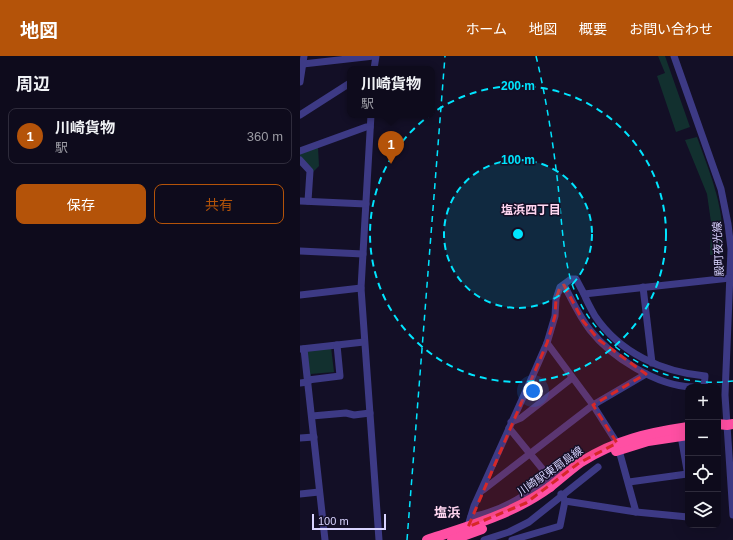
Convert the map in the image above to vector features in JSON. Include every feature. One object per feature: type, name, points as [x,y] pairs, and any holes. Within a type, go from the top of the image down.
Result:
[{"type":"highway","name":"川崎駅東扇島線","points":[[427,540],[502,514],[557,491],[580,463],[640,436],[685,428]]},
{"type":"highway","name":"川崎駅東扇島線","points":[[452,540],[504,521],[529,509],[557,491],[586,468],[619,446],[685,435]]},
{"type":"street","points":[[300,82],[302,62],[375,56],[374,66]]},
{"type":"street","name":"殿町夜光線","points":[[674,56],[724,200],[730,236],[729,395],[724,426],[730,463],[733,515]]},
{"type":"street","points":[[300,115],[347,85]]},
{"type":"street","points":[[371,118],[361,288],[379,540]]},
{"type":"street","points":[[300,151],[366,127],[370,127]]},
{"type":"street","points":[[300,160],[310,171],[308,202]]},
{"type":"street","points":[[300,201],[366,204]]},
{"type":"street","points":[[300,251],[363,254]]},
{"type":"street","points":[[584,294],[730,278]]},
{"type":"street","points":[[466,540],[471,517],[481,491],[546,343],[555,316],[556,299],[560,287],[571,279],[576,279],[595,315],[610,334],[629,350],[652,363],[675,371],[705,376],[704,384]]},
{"type":"street","points":[[564,285],[583,321],[599,340],[613,353],[646,374],[670,383],[685,386]]},
{"type":"street","points":[[642,287],[652,363]]},
{"type":"street","points":[[300,295],[361,288]]},
{"type":"street","points":[[325,540],[308,381],[302,349],[364,342]]},
{"type":"street","points":[[546,343],[593,405],[619,446],[636,512]]},
{"type":"street","points":[[300,383],[340,376],[337,345]]},
{"type":"street","points":[[481,491],[593,405],[646,374]]},
{"type":"street","points":[[510,425],[572,378]]},
{"type":"street","points":[[312,416],[346,413],[354,415],[370,413]]},
{"type":"street","points":[[510,425],[557,491],[560,526],[512,540]]},
{"type":"street","points":[[300,438],[314,437]]},
{"type":"street","points":[[484,540],[509,532],[529,522],[598,467]]},
{"type":"street","points":[[629,482],[685,475]]},
{"type":"street","points":[[471,517],[490,512],[535,489],[557,491],[636,512],[685,517]]},
{"type":"street","points":[[300,494],[319,492]]},
{"type":"highlighted area","points":[[564,285],[583,321],[599,340],[646,374],[593,405],[617,443],[579,463],[526,503],[468,527],[547,343],[555,316],[556,299],[560,287]]},
{"type":"green space","points":[[658,56],[665,56],[690,127],[676,132],[657,76],[665,73]]},
{"type":"green space","points":[[697,137],[720,208],[723,254],[710,255],[711,222],[707,194],[685,140]]},
{"type":"green space","points":[[318,147],[319,166],[313,172],[300,157],[300,153]]},
{"type":"green space","points":[[331,347],[334,372],[311,374],[310,378],[306,352],[308,350]]},
{"type":"railway","points":[[407,540],[445,56]]},
{"type":"railway","points":[[536,56],[551,136],[568,270],[581,305],[596,327],[613,345],[634,360],[657,371],[681,379],[707,382],[733,381]]},
{"type":"place","name":"川崎貨物","points":[[391,164]]},
{"type":"district","name":"塩浜四丁目","points":[[531,210]]},
{"type":"district","name":"塩浜","points":[[447,512]]}]
